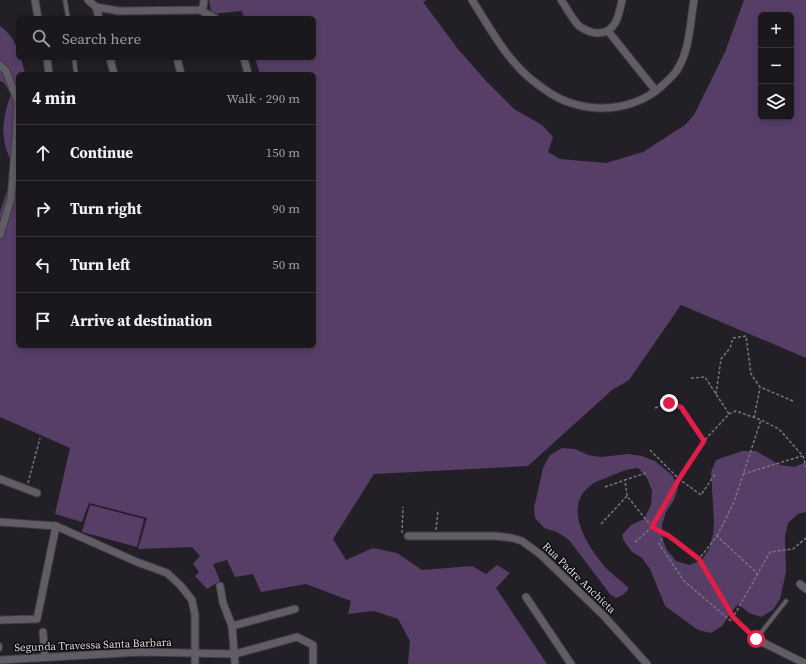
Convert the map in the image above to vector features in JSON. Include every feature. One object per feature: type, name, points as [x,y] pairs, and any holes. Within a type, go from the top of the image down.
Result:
[{"type":"street","points":[[35,0],[38,16]]},
{"type":"street","points":[[88,0],[96,7],[119,11],[169,15],[200,10],[211,16]]},
{"type":"street","points":[[200,10],[203,8],[204,0]]},
{"type":"street","points":[[472,0],[513,61],[532,80],[567,102],[585,107],[606,108],[623,107],[641,100],[656,91],[676,71],[685,53],[694,0]]},
{"type":"street","points":[[561,0],[578,25],[587,31],[597,33],[608,31],[615,24],[622,0]]},
{"type":"street","points":[[96,7],[98,16]]},
{"type":"street","points":[[608,31],[656,91]]},
{"type":"street","points":[[46,60],[49,72]]},
{"type":"street","points":[[110,60],[114,72]]},
{"type":"street","points":[[178,60],[180,72]]},
{"type":"street","points":[[244,60],[248,72]]},
{"type":"street","points":[[0,65],[6,71],[16,97]]},
{"type":"street","points":[[0,235],[11,199],[16,138]]},
{"type":"street","points":[[0,479],[37,493]]},
{"type":"street","points":[[0,522],[56,526],[137,562],[167,573],[180,585],[192,600],[195,615],[195,664]]},
{"type":"street","points":[[0,620],[36,619],[56,526]]},
{"type":"street","name":"Rua Padre Anchieta","points":[[408,536],[496,536],[512,538],[522,542],[541,555],[553,566],[604,616],[647,664]]},
{"type":"street","points":[[800,584],[806,589]]},
{"type":"street","points":[[220,586],[223,603],[232,626],[235,664]]},
{"type":"street","points":[[526,597],[572,664]]},
{"type":"street","points":[[232,626],[295,609]]},
{"type":"street","points":[[43,632],[44,657]]},
{"type":"street","name":"Segunda Travessa Santa Barbara","points":[[0,660],[31,661],[44,657],[54,660],[142,652],[235,654],[297,637],[313,645],[313,664]]},
{"type":"street","points":[[756,639],[806,664]]},
{"type":"street","points":[[635,651],[640,664]]},
{"type":"lane","points":[[65,0],[68,16]]},
{"type":"lane","points":[[74,60],[76,72]]},
{"type":"lane","points":[[756,639],[786,601]]},
{"type":"path","points":[[716,394],[721,359],[730,348],[733,338],[746,336],[751,374],[760,387],[793,401]]},
{"type":"path","points":[[691,378],[705,378],[729,414]]},
{"type":"path","points":[[754,418],[760,387]]},
{"type":"path","points":[[655,408],[669,403],[681,407],[704,441]]},
{"type":"path","points":[[635,542],[652,527],[679,479],[704,441],[729,414],[736,411],[761,420],[779,429],[803,456],[806,467]]},
{"type":"path","points":[[699,559],[717,536],[734,502],[761,420]]},
{"type":"path","points":[[26,489],[40,438]]},
{"type":"path","points":[[650,450],[679,479],[701,495],[715,474]]},
{"type":"path","points":[[743,474],[803,456]]},
{"type":"path","points":[[605,487],[646,473]]},
{"type":"path","points":[[625,480],[627,496],[652,527],[665,534],[699,559],[733,617],[756,639]]},
{"type":"path","points":[[601,524],[627,496]]},
{"type":"path","points":[[403,508],[402,534],[403,536],[408,536]]},
{"type":"path","points":[[436,536],[438,510]]},
{"type":"path","points":[[665,534],[659,544],[684,581],[731,621],[770,552],[793,549],[806,538]]},
{"type":"path","points":[[717,536],[758,574]]},
{"type":"shaded area","points":[[209,0],[427,0],[423,2],[458,49],[487,82],[514,109],[542,125],[553,137],[548,152],[560,159],[606,163],[643,152],[685,125],[694,115],[725,52],[744,0],[806,0],[806,358],[681,305],[629,380],[612,390],[528,466],[374,474],[333,539],[346,560],[373,548],[397,553],[422,570],[472,566],[486,574],[497,565],[510,573],[496,588],[547,664],[408,664],[410,641],[398,619],[374,611],[348,614],[351,601],[306,584],[261,592],[253,574],[235,577],[227,560],[213,564],[220,581],[207,589],[195,576],[199,572],[193,564],[200,556],[192,547],[138,549],[147,518],[89,503],[82,522],[55,514],[70,448],[0,417],[0,212],[12,176],[16,175],[16,348],[316,348],[316,72],[259,72],[256,60],[316,60],[316,16],[243,16],[242,11],[212,14]]},
{"type":"shaded area","points":[[0,26],[13,40],[16,46],[16,60],[22,60],[24,72],[16,72],[16,166],[14,167],[9,158],[4,140],[5,114],[11,94],[4,83],[0,81]]},
{"type":"shaded area","points":[[562,448],[575,449],[588,455],[601,457],[628,454],[642,456],[655,461],[673,476],[678,488],[674,500],[666,512],[662,525],[662,538],[667,550],[676,561],[689,565],[702,560],[709,549],[713,535],[714,522],[711,472],[716,460],[742,451],[756,451],[780,465],[794,467],[806,462],[806,512],[798,514],[788,523],[785,536],[786,572],[780,599],[773,610],[761,617],[749,613],[738,604],[722,626],[711,633],[698,630],[665,606],[650,569],[642,558],[632,552],[624,541],[622,535],[631,525],[644,519],[651,505],[652,491],[647,478],[638,468],[629,469],[593,483],[582,495],[578,506],[578,517],[581,529],[593,551],[607,569],[628,587],[628,590],[623,595],[616,598],[610,594],[569,540],[557,532],[544,528],[535,518],[534,508],[543,468],[550,455]]},
{"type":"shaded area","points":[[90,505],[144,519],[137,547],[82,532]]},
{"type":"route","points":[[669,403],[681,407],[704,441],[679,479],[652,527],[669,536],[699,559],[733,617],[756,639]]}]
